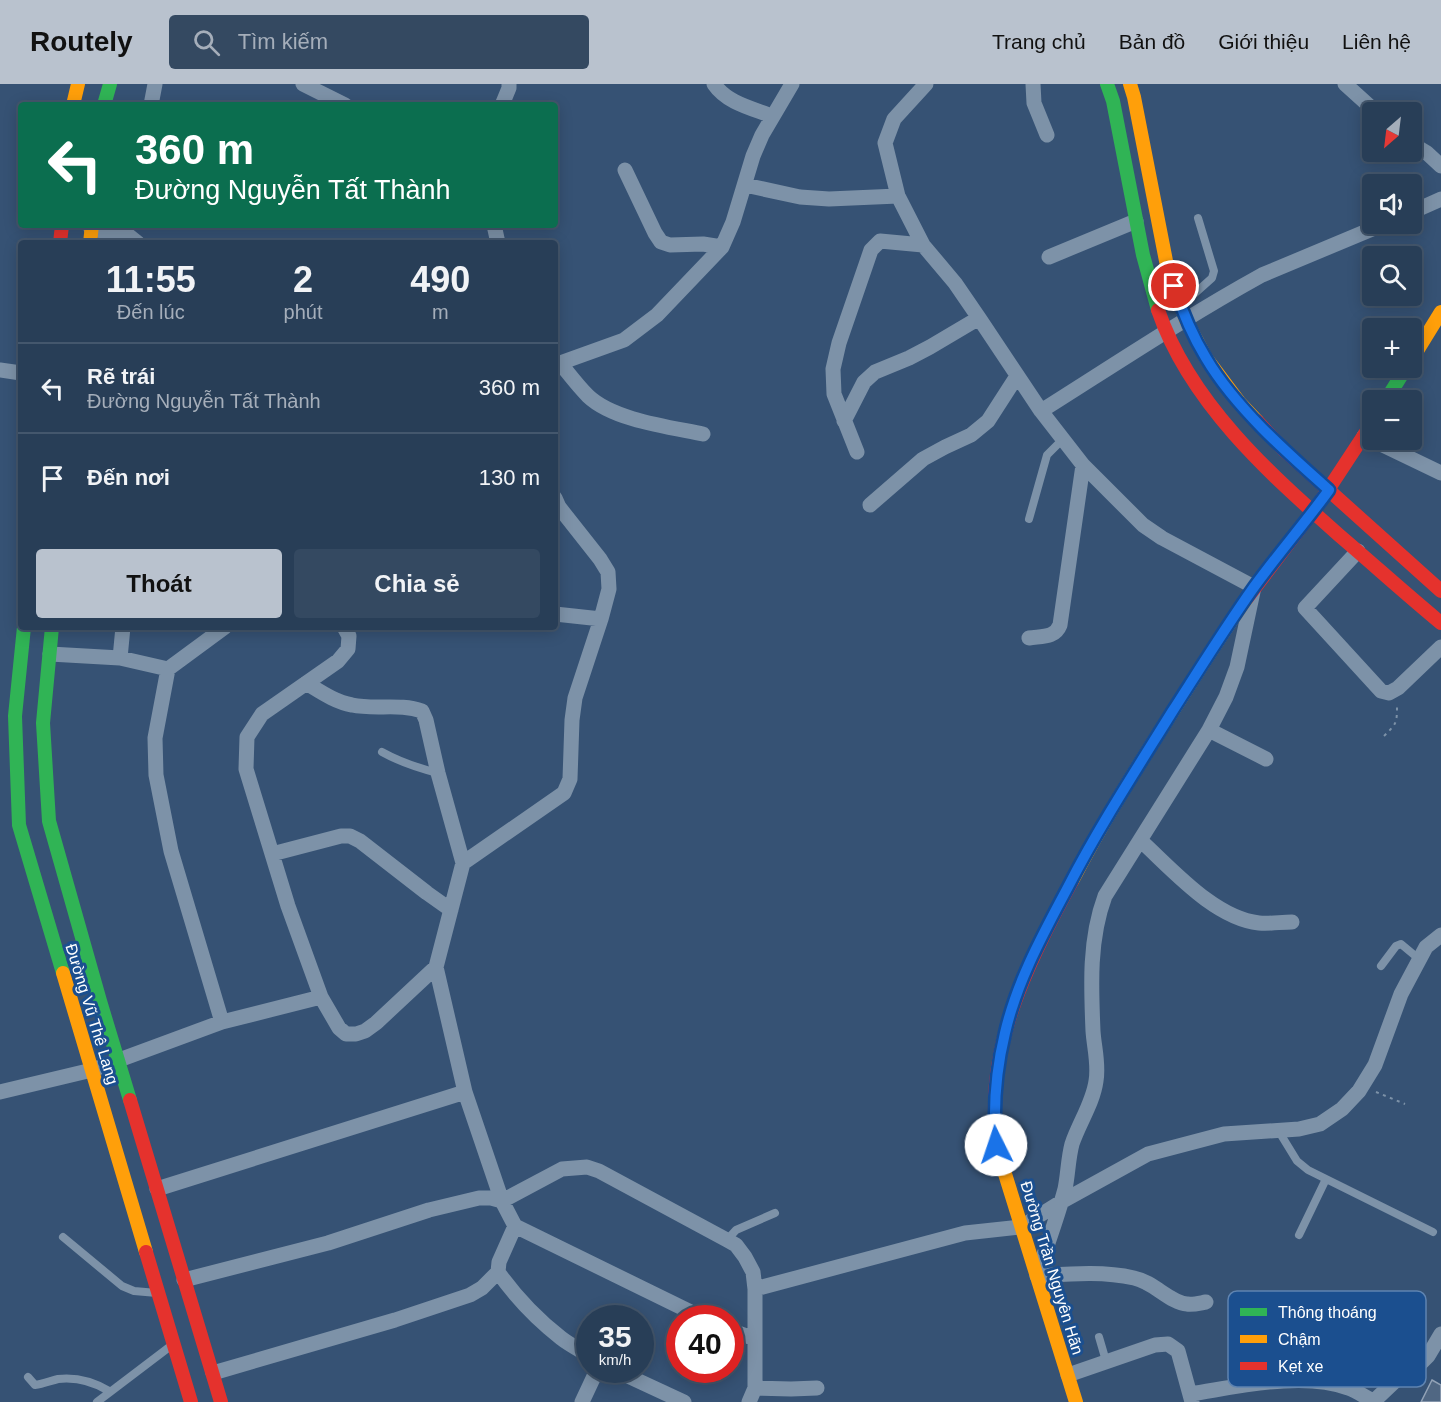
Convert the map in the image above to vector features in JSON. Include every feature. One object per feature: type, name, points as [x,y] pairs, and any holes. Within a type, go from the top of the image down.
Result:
[{"type":"street","points":[[74,102],[78,84]]},
{"type":"street","points":[[105,102],[110,84]]},
{"type":"street","points":[[152,102],[155,84]]},
{"type":"street","points":[[303,84],[339,102]]},
{"type":"street","points":[[503,102],[509,84]]},
{"type":"street","points":[[714,84],[720,93],[729,99],[772,116]]},
{"type":"street","points":[[558,364],[624,340],[657,315],[722,247],[733,222],[753,156],[762,135],[792,84]]},
{"type":"street","points":[[926,84],[894,119],[885,143],[898,196],[923,245],[955,284],[1041,411],[1083,465],[1143,525],[1162,538],[1254,587],[1237,667],[1227,697],[1209,730],[1105,896],[1096,925],[1091,985],[1097,1080],[1071,1148],[1068,1175],[1061,1202],[1037,1276],[1091,1273],[1125,1276],[1150,1284],[1178,1302],[1188,1304],[1206,1302]]},
{"type":"street","points":[[1033,84],[1034,103],[1047,135]]},
{"type":"street","points":[[1107,84],[1113,101],[1146,273],[1166,331],[1186,369],[1223,420],[1266,466],[1313,512],[1441,623]]},
{"type":"street","points":[[1130,84],[1167,266],[1180,306],[1206,358],[1239,402],[1284,450],[1441,591]]},
{"type":"street","points":[[1345,84],[1365,102]]},
{"type":"street","points":[[1422,150],[1441,166]]},
{"type":"street","points":[[625,170],[661,242],[670,245],[703,244],[722,247]]},
{"type":"street","points":[[745,185],[800,198],[829,200],[898,196]]},
{"type":"street","points":[[1422,208],[1441,199]]},
{"type":"street","points":[[1049,257],[1136,221]]},
{"type":"street","points":[[91,232],[128,234],[135,240]]},
{"type":"street","points":[[1041,411],[1166,331],[1262,276],[1362,233]]},
{"type":"street","points":[[857,452],[834,394],[833,369],[839,343],[871,250],[880,241],[923,245]]},
{"type":"street","points":[[1422,343],[1441,312]]},
{"type":"street","points":[[844,420],[864,382],[875,372],[923,351],[979,318]]},
{"type":"street","points":[[558,365],[589,397],[607,409],[628,417],[703,434]]},
{"type":"street","points":[[0,370],[18,373]]},
{"type":"street","points":[[870,505],[923,459],[971,435],[988,421],[1017,376]]},
{"type":"street","name":"Đường Trần Nguyên Hãn","points":[[1076,1402],[996,1145],[995,1088],[1008,1021],[1031,959],[1111,809],[1254,587],[1329,490],[1362,438]]},
{"type":"street","points":[[1403,450],[1441,473]]},
{"type":"street","points":[[1029,638],[1052,635],[1058,631],[1060,625],[1083,465]]},
{"type":"street","points":[[463,863],[564,793],[570,779],[575,698],[609,589],[608,572],[558,505]]},
{"type":"street","points":[[1358,551],[1305,608],[1382,691],[1389,693],[1398,688],[1441,647]]},
{"type":"street","points":[[558,614],[601,619]]},
{"type":"street","name":"Đường Vũ Thê Lang","points":[[24,630],[15,716],[19,825],[191,1402]]},
{"type":"street","name":"Đường Vũ Thê Lang","points":[[52,630],[43,723],[49,821],[118,1061],[221,1402]]},
{"type":"street","points":[[120,658],[123,630]]},
{"type":"street","points":[[221,630],[168,669],[155,738],[156,775],[171,851],[222,1022]]},
{"type":"street","points":[[346,630],[349,636],[348,649],[338,661],[262,714],[247,737],[246,769],[288,906],[321,997],[339,1028],[346,1034],[364,1031],[376,1023],[436,967]]},
{"type":"street","points":[[50,654],[120,658],[168,669]]},
{"type":"street","points":[[306,683],[335,700],[353,706],[412,707],[422,711],[426,720],[463,863],[436,967],[465,1092],[502,1201],[515,1226],[676,1305]]},
{"type":"street","points":[[1209,730],[1266,759]]},
{"type":"street","points":[[272,854],[341,836],[350,836],[360,841],[452,910]]},
{"type":"street","points":[[1140,840],[1213,905],[1237,918],[1259,923],[1292,922]]},
{"type":"street","points":[[755,1289],[965,1233],[1021,1227],[1148,1154],[1224,1134],[1299,1129],[1320,1124],[1342,1109],[1359,1091],[1375,1065],[1401,994],[1419,959],[1426,947],[1440,938]]},
{"type":"street","points":[[0,1092],[92,1071],[222,1022],[321,997]]},
{"type":"street","points":[[157,1189],[465,1092]]},
{"type":"street","points":[[184,1280],[328,1243],[429,1210],[479,1198],[502,1201],[562,1169],[587,1167],[599,1171],[736,1245],[745,1257],[753,1272],[755,1289],[752,1395],[790,1389],[817,1388]]},
{"type":"street","points":[[213,1373],[395,1320],[471,1295],[482,1288],[498,1272],[499,1262],[515,1226]]},
{"type":"street","points":[[498,1272],[544,1324],[576,1348]]},
{"type":"street","points":[[1426,1358],[1441,1334]]},
{"type":"street","points":[[744,1335],[755,1339]]},
{"type":"street","points":[[1068,1375],[1155,1345],[1168,1344],[1178,1351],[1191,1398],[1252,1387]]},
{"type":"street","points":[[582,1402],[591,1383]]},
{"type":"street","points":[[643,1383],[684,1402]]},
{"type":"street","points":[[1347,1387],[1373,1402],[1389,1387]]},
{"type":"lane","points":[[1180,306],[1212,278],[1214,271],[1198,218]]},
{"type":"lane","points":[[1029,519],[1047,456],[1063,439]]},
{"type":"lane","points":[[382,752],[396,760],[438,773]]},
{"type":"lane","points":[[1381,966],[1396,946],[1401,944],[1419,959]]},
{"type":"lane","points":[[1278,1131],[1297,1161],[1308,1170],[1433,1232]]},
{"type":"lane","points":[[1299,1235],[1326,1179]]},
{"type":"lane","points":[[727,1240],[736,1230],[775,1213]]},
{"type":"lane","points":[[63,1236],[122,1287],[134,1291],[159,1293]]},
{"type":"lane","points":[[1099,1337],[1106,1361]]},
{"type":"lane","points":[[97,1402],[174,1343]]},
{"type":"lane","points":[[27,1377],[35,1385],[60,1379],[78,1380],[92,1382],[110,1391]]},
{"type":"path","points":[[1384,736],[1396,724],[1398,688]]},
{"type":"path","points":[[1362,1086],[1405,1104]]},
{"type":"building","points":[[1432,1380],[1441,1385],[1441,1402],[1421,1402]]},
{"type":"traffic: fast","points":[[105,102],[110,84]]},
{"type":"traffic: fast","points":[[1107,84],[1113,101],[1143,255],[1158,310]]},
{"type":"traffic: fast","points":[[1392,390],[1400,378]]},
{"type":"traffic: fast","points":[[24,630],[15,716],[19,825],[63,973]]},
{"type":"traffic: fast","points":[[52,630],[43,723],[49,821],[130,1100]]},
{"type":"traffic: slow","points":[[74,102],[78,84]]},
{"type":"traffic: slow","points":[[1130,84],[1167,266],[1186,320],[1206,358],[1239,402],[1257,421]]},
{"type":"traffic: slow","points":[[90,240],[92,228]]},
{"type":"traffic: slow","points":[[1422,343],[1441,312]]},
{"type":"traffic: slow","points":[[1072,881],[1132,776],[1247,598]]},
{"type":"traffic: slow","points":[[63,973],[146,1252]]},
{"type":"traffic: slow","points":[[995,1112],[996,1145],[1076,1402]]},
{"type":"traffic: jam","points":[[60,240],[62,228]]},
{"type":"traffic: jam","points":[[1158,310],[1172,344],[1190,376],[1234,434],[1313,512],[1441,623]]},
{"type":"traffic: jam","points":[[1257,421],[1284,450],[1441,591]]},
{"type":"traffic: jam","points":[[1247,598],[1320,502],[1362,438]]},
{"type":"traffic: jam","points":[[995,1112],[996,1081],[1008,1021],[1030,963],[1072,881]]},
{"type":"traffic: jam","points":[[130,1100],[221,1402]]},
{"type":"traffic: jam","points":[[146,1252],[191,1402]]},
{"type":"route","points":[[996,1145],[994,1112],[998,1065],[1005,1031],[1031,959],[1085,855],[1184,693],[1254,587],[1329,490],[1284,450],[1219,377],[1186,320],[1174,286]]}]
